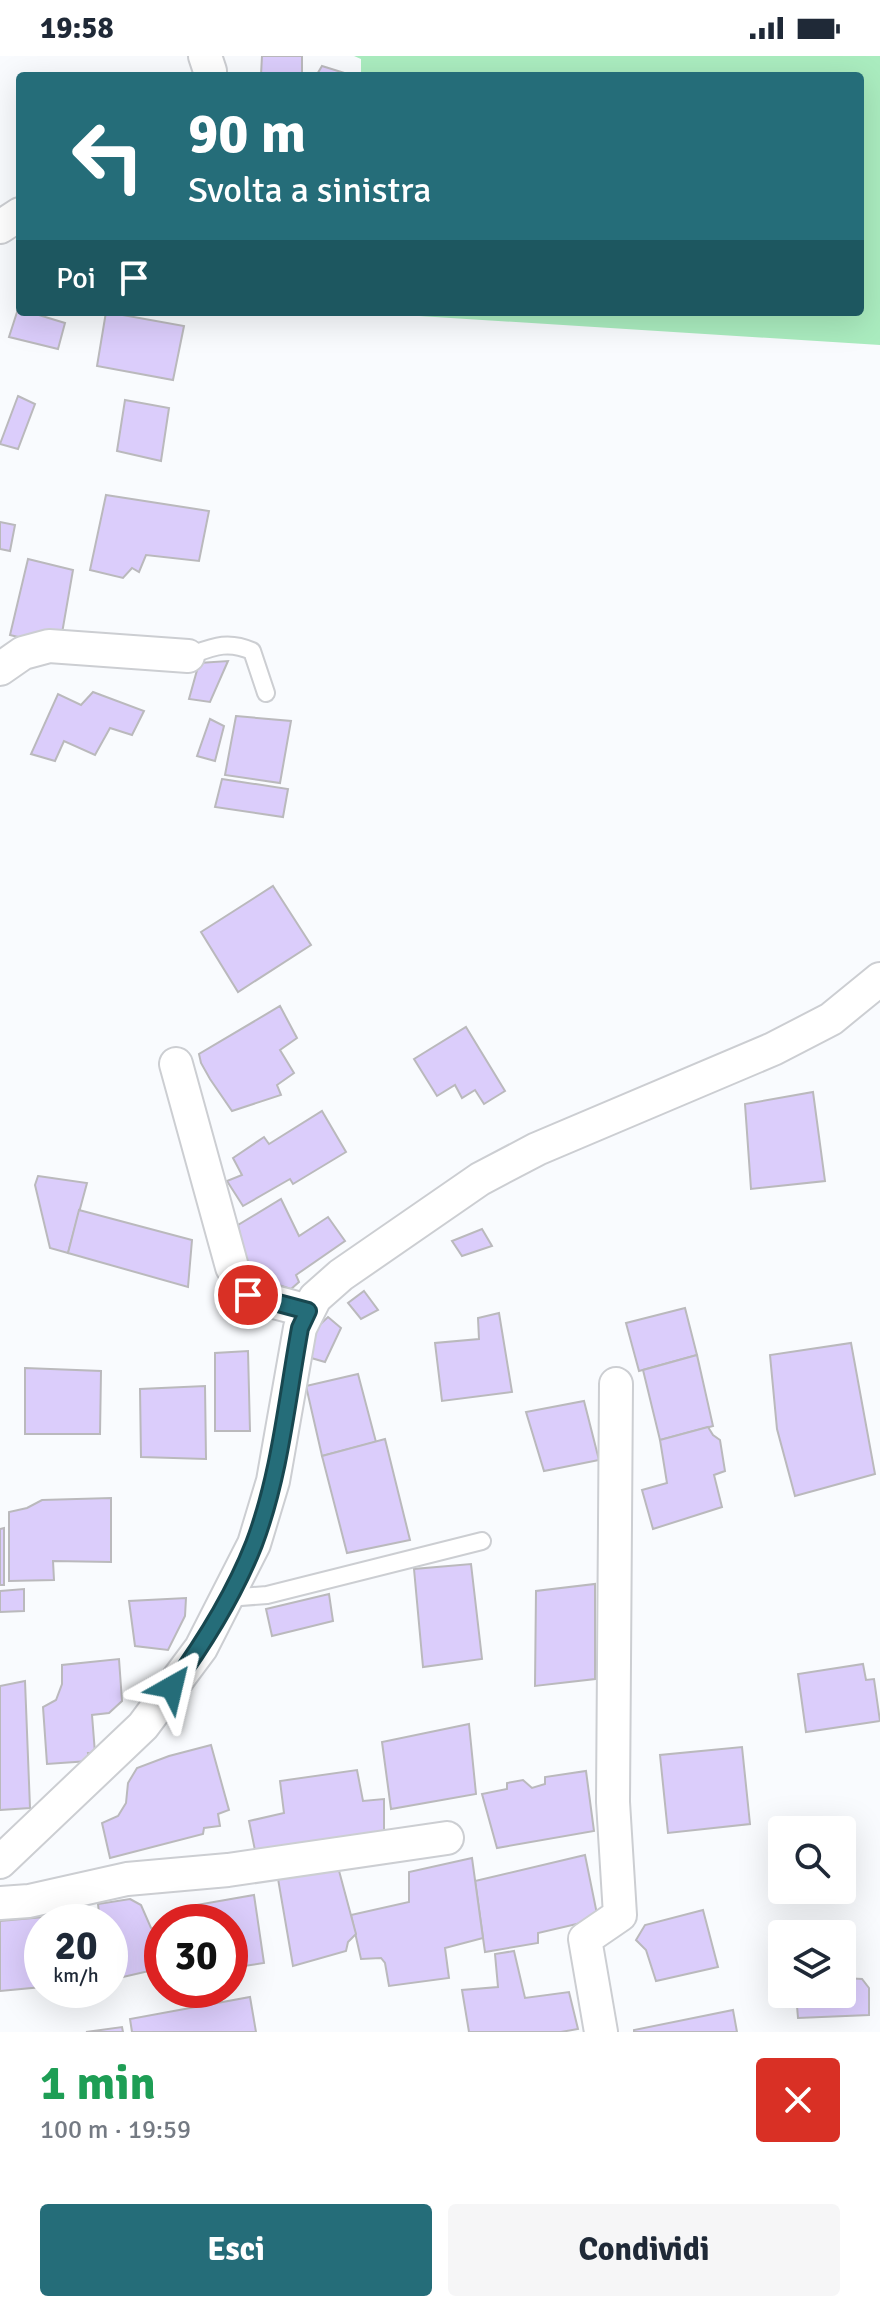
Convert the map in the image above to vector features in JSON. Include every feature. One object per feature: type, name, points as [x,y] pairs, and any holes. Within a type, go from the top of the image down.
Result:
[{"type":"street","points":[[0,669],[23,653],[49,646],[188,656]]},
{"type":"street","points":[[0,1862],[143,1726],[201,1648],[254,1544],[273,1481],[300,1328],[315,1298],[341,1275],[480,1179],[537,1149],[773,1049],[831,1019],[880,979]]},
{"type":"street","points":[[176,1064],[232,1267],[248,1295],[308,1311]]},
{"type":"street","points":[[601,2032],[585,1939],[620,1915],[613,1802],[616,1384]]},
{"type":"street","points":[[0,1903],[29,1901],[127,1879],[228,1870],[447,1838]]},
{"type":"lane","points":[[188,656],[235,643],[252,651],[266,693]]},
{"type":"lane","points":[[228,1598],[267,1595],[482,1541]]},
{"type":"green space","points":[[354,56],[880,56],[880,345],[420,316],[864,316],[864,72],[361,72],[361,59]]},
{"type":"building","points":[[262,56],[302,56],[302,72],[261,72]]},
{"type":"building","points":[[322,66],[341,72],[318,72]]},
{"type":"building","points":[[16,315],[42,316],[65,323],[58,349],[9,337]]},
{"type":"building","points":[[105,316],[128,316],[184,326],[173,380],[97,366]]},
{"type":"building","points":[[18,396],[35,404],[18,449],[0,444]]},
{"type":"building","points":[[125,400],[169,408],[161,461],[117,451]]},
{"type":"building","points":[[106,495],[209,511],[199,561],[146,555],[139,572],[132,568],[123,578],[90,570]]},
{"type":"building","points":[[0,522],[15,525],[10,551],[0,549]]},
{"type":"building","points":[[28,559],[73,570],[61,639],[30,640],[10,635]]},
{"type":"building","points":[[228,661],[210,702],[189,699],[199,663]]},
{"type":"building","points":[[93,692],[144,711],[132,735],[110,728],[95,755],[64,741],[55,761],[31,754],[58,694],[81,705]]},
{"type":"building","points":[[236,716],[291,721],[280,783],[225,775]]},
{"type":"building","points":[[210,719],[224,726],[215,761],[197,756]]},
{"type":"building","points":[[222,779],[288,789],[283,817],[215,807]]},
{"type":"building","points":[[273,886],[311,945],[238,992],[201,932]]},
{"type":"building","points":[[280,1006],[297,1038],[280,1050],[294,1073],[277,1085],[281,1095],[232,1111],[210,1079],[199,1054]]},
{"type":"building","points":[[466,1027],[505,1091],[484,1104],[475,1090],[462,1098],[455,1085],[437,1096],[414,1059]]},
{"type":"building","points":[[813,1092],[825,1181],[751,1189],[745,1104]]},
{"type":"building","points":[[322,1111],[346,1152],[293,1184],[290,1179],[243,1206],[227,1181],[242,1175],[233,1158],[264,1137],[269,1144]]},
{"type":"building","points":[[38,1176],[87,1183],[68,1253],[50,1248],[35,1185]]},
{"type":"building","points":[[281,1199],[299,1236],[328,1217],[345,1241],[296,1275],[299,1282],[291,1289],[248,1275],[238,1225]]},
{"type":"building","points":[[79,1210],[192,1240],[188,1287],[68,1253]]},
{"type":"building","points":[[482,1229],[492,1246],[462,1256],[452,1241]]},
{"type":"building","points":[[364,1291],[378,1310],[361,1319],[348,1303]]},
{"type":"building","points":[[685,1308],[697,1355],[639,1371],[626,1323]]},
{"type":"building","points":[[499,1313],[512,1392],[442,1401],[435,1343],[479,1339],[478,1318]]},
{"type":"building","points":[[328,1317],[341,1328],[325,1362],[301,1355],[312,1332]]},
{"type":"building","points":[[851,1343],[875,1474],[795,1496],[777,1429],[770,1355]]},
{"type":"building","points":[[248,1351],[250,1431],[215,1431],[215,1353]]},
{"type":"building","points":[[697,1355],[713,1426],[660,1440],[643,1370]]},
{"type":"building","points":[[25,1368],[101,1371],[100,1434],[25,1434]]},
{"type":"building","points":[[358,1374],[376,1442],[322,1456],[306,1386]]},
{"type":"building","points":[[205,1386],[206,1459],[141,1457],[140,1389]]},
{"type":"building","points":[[584,1401],[599,1460],[544,1471],[526,1412]]},
{"type":"building","points":[[708,1427],[720,1440],[725,1471],[714,1475],[722,1507],[653,1529],[642,1490],[667,1483],[660,1440]]},
{"type":"building","points":[[385,1439],[410,1540],[347,1553],[322,1456]]},
{"type":"building","points":[[111,1498],[111,1562],[53,1561],[54,1580],[9,1581],[9,1512],[42,1500]]},
{"type":"building","points":[[4,1528],[4,1585],[0,1585],[0,1529]]},
{"type":"building","points":[[471,1564],[482,1659],[423,1667],[414,1569]]},
{"type":"building","points":[[595,1584],[595,1679],[535,1686],[536,1591]]},
{"type":"building","points":[[24,1589],[24,1611],[0,1612],[0,1591]]},
{"type":"building","points":[[329,1594],[333,1621],[272,1636],[266,1609]]},
{"type":"building","points":[[186,1598],[185,1616],[168,1650],[135,1646],[129,1601]]},
{"type":"building","points":[[119,1659],[122,1701],[109,1713],[92,1715],[95,1753],[88,1753],[89,1761],[47,1764],[43,1707],[56,1700],[62,1684],[62,1665]]},
{"type":"building","points":[[863,1664],[866,1680],[874,1679],[880,1721],[806,1732],[798,1674]]},
{"type":"building","points":[[25,1681],[30,1808],[0,1810],[0,1686]]},
{"type":"building","points":[[469,1724],[476,1794],[391,1809],[382,1742]]},
{"type":"building","points":[[211,1745],[229,1810],[218,1814],[220,1826],[204,1828],[203,1834],[110,1858],[102,1823],[118,1816],[126,1803],[128,1783],[137,1768]]},
{"type":"building","points":[[742,1747],[750,1824],[668,1833],[660,1755]]},
{"type":"building","points":[[357,1770],[363,1801],[384,1799],[384,1838],[257,1860],[249,1821],[284,1813],[280,1781]]},
{"type":"building","points":[[586,1771],[594,1831],[497,1848],[482,1794],[507,1789],[507,1783],[523,1780],[532,1788],[545,1784],[545,1777]]},
{"type":"building","points":[[585,1855],[598,1919],[538,1933],[538,1943],[485,1952],[475,1881]]},
{"type":"building","points":[[472,1858],[483,1938],[445,1948],[449,1978],[389,1986],[385,1963],[381,1958],[361,1959],[351,1915],[409,1902],[409,1872]]},
{"type":"building","points":[[338,1867],[356,1934],[348,1942],[346,1951],[293,1966],[277,1873]]},
{"type":"building","points":[[254,1895],[264,1963],[248,1965],[248,1904],[202,1904]]},
{"type":"building","points":[[130,1899],[141,1905],[144,1912],[144,1972],[128,1976],[128,1904],[98,1904]]},
{"type":"building","points":[[703,1910],[718,1967],[656,1981],[646,1950],[636,1940],[645,1925]]},
{"type":"building","points":[[24,1919],[24,1989],[0,1991],[0,1921]]},
{"type":"building","points":[[514,1951],[525,1998],[569,1992],[578,2029],[561,2032],[469,2032],[462,1990],[498,1987],[495,1954]]},
{"type":"building","points":[[856,1979],[862,1979],[869,1988],[869,2015],[798,2018],[797,2008],[856,2008]]},
{"type":"building","points":[[248,1997],[256,2032],[132,2032],[130,2019],[190,2008],[248,2008]]},
{"type":"building","points":[[733,2010],[737,2032],[634,2032],[634,2030]]},
{"type":"building","points":[[122,2027],[123,2032],[86,2032]]},
{"type":"route","points":[[172,1687],[201,1648],[254,1544],[273,1481],[300,1328],[308,1311],[248,1295]]}]
